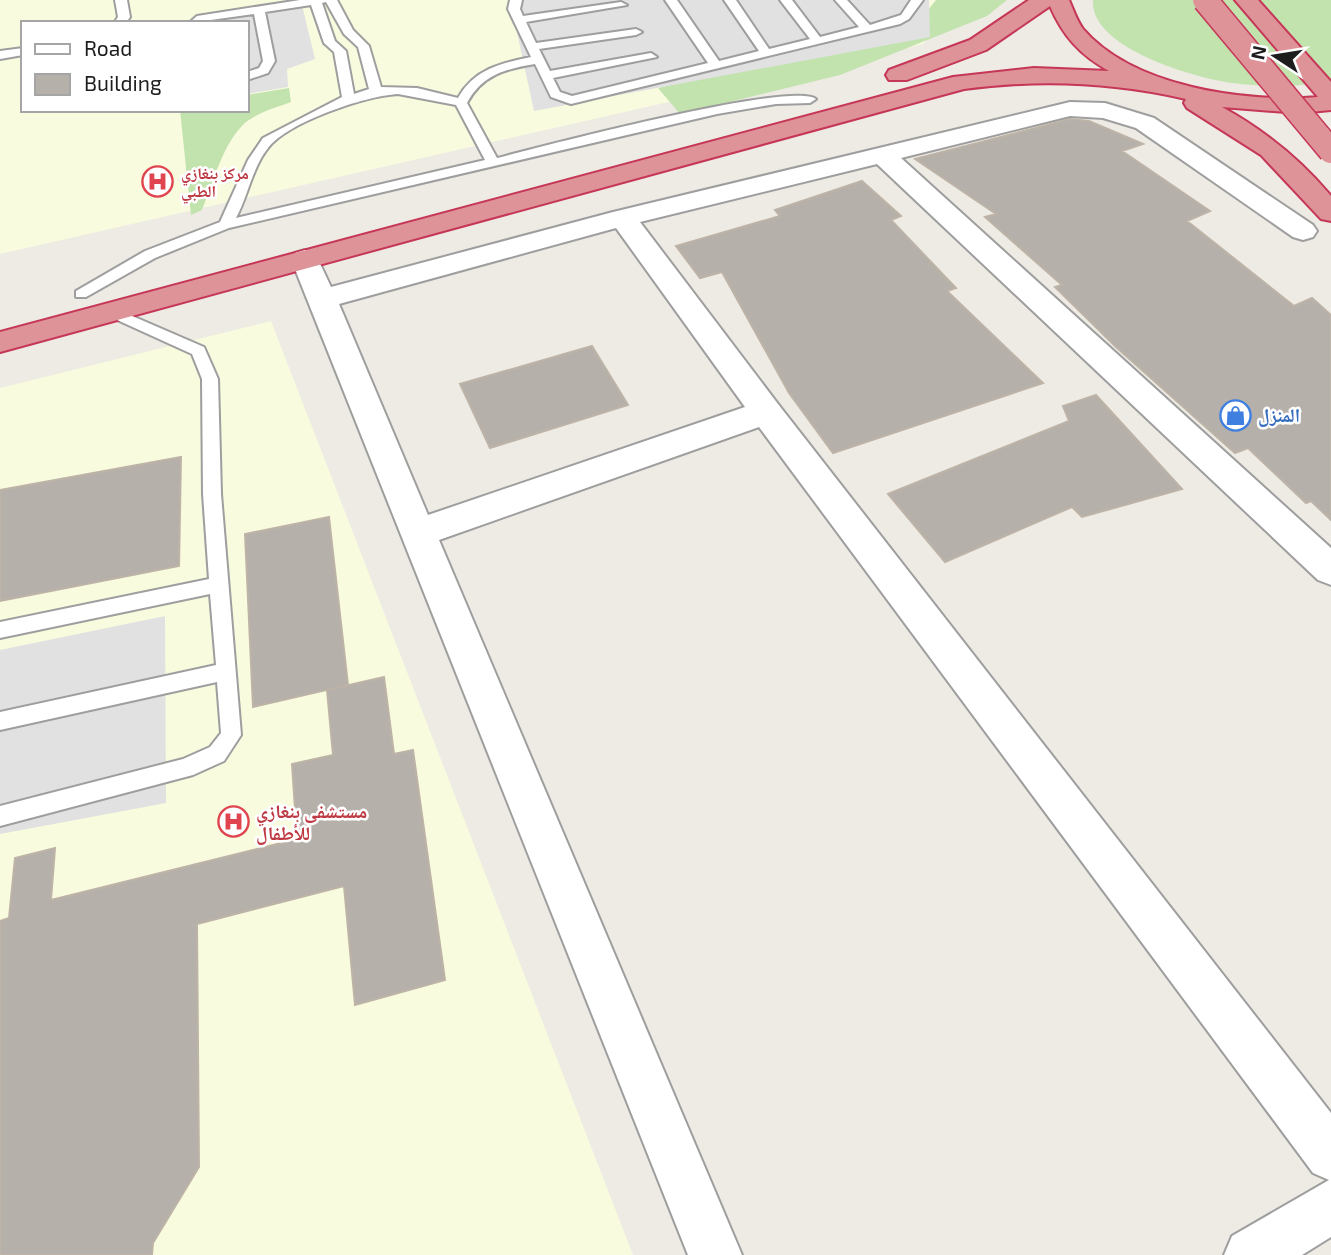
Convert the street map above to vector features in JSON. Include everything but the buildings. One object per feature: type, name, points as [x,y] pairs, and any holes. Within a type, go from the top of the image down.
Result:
[{"type":"highway","points":[[0,342],[109,311],[310,245],[937,62],[978,45],[1044,0]]},
{"type":"highway","points":[[1058,0],[1061,19],[1075,38],[1107,61],[1264,142],[1306,182],[1331,213]]},
{"type":"highway","points":[[1205,0],[1331,151]]},
{"type":"highway","points":[[1246,0],[1331,97]]},
{"type":"highway","points":[[310,245],[962,82],[1009,74],[1051,72],[1158,85],[1224,99],[1273,104],[1331,103]]},
{"type":"highway","points":[[0,316],[209,258]]},
{"type":"street","points":[[321,299],[623,218],[1070,109],[1105,111],[1145,123],[1303,230]]},
{"type":"street","points":[[881,154],[1331,570]]},
{"type":"street","points":[[623,218],[766,412],[1331,1155]]},
{"type":"street","points":[[310,245],[321,299],[715,1255]]},
{"type":"street","points":[[418,533],[766,412]]},
{"type":"street","points":[[1251,1255],[1331,1206]]},
{"type":"lane","points":[[121,0],[124,17],[121,21]]},
{"type":"lane","points":[[196,21],[317,0],[330,43],[340,51],[348,97]]},
{"type":"lane","points":[[331,0],[348,32],[363,46],[376,91]]},
{"type":"lane","points":[[516,0],[514,9],[545,76],[555,94],[571,100],[896,22],[911,2]]},
{"type":"lane","points":[[671,0],[716,66]]},
{"type":"lane","points":[[730,0],[767,54]]},
{"type":"lane","points":[[786,0],[818,42]]},
{"type":"lane","points":[[841,0],[868,30]]},
{"type":"lane","points":[[248,76],[264,70],[269,61],[259,10]]},
{"type":"lane","points":[[519,20],[634,27]]},
{"type":"lane","points":[[531,47],[634,27]]},
{"type":"lane","points":[[545,76],[634,27]]},
{"type":"lane","points":[[634,27],[663,78]]},
{"type":"lane","points":[[0,55],[21,51]]},
{"type":"lane","points":[[461,103],[469,86],[486,73],[537,60]]},
{"type":"lane","points":[[226,225],[236,209],[259,151],[270,138],[348,97],[376,91],[426,91],[461,103],[492,161]]},
{"type":"lane","points":[[80,295],[123,266],[169,243],[226,225],[749,103],[810,99]]},
{"type":"lane","points":[[0,816],[186,768],[217,754],[231,736],[212,494],[210,379],[198,351],[109,311]]},
{"type":"lane","points":[[0,630],[218,585]]},
{"type":"lane","points":[[0,720],[224,672]]},
{"type":"shaded area","name":"مركز بنغازي الطبي","points":[[0,0],[964,0],[923,44],[0,254]]},
{"type":"shaded area","points":[[510,0],[929,0],[930,37],[534,111]]},
{"type":"shaded area","points":[[302,5],[315,59],[287,69],[288,87],[248,94],[248,21],[183,21]]},
{"type":"shaded area","name":"مستشفى بنغازي للأطفال","points":[[271,321],[633,1255],[0,1255],[0,388]]},
{"type":"shaded area","points":[[165,616],[166,803],[0,834],[0,650]]},
{"type":"green space","points":[[936,0],[1007,0],[987,16],[840,75],[680,114],[658,88],[912,30]]},
{"type":"green space","points":[[1093,0],[1331,0],[1331,79],[1298,85],[1264,86],[1223,82],[1176,69],[1128,47],[1109,33],[1097,18]]},
{"type":"green space","points":[[289,88],[291,102],[267,110],[238,130],[220,163],[202,210],[191,215],[180,112],[248,112],[248,95]]},
{"type":"place","name":"مركز بنغازي الطبي","points":[[158,182]]},
{"type":"place","name":"المنزل","points":[[1235,415]]},
{"type":"place","name":"مستشفى بنغازي للأطفال","points":[[233,822]]}]
